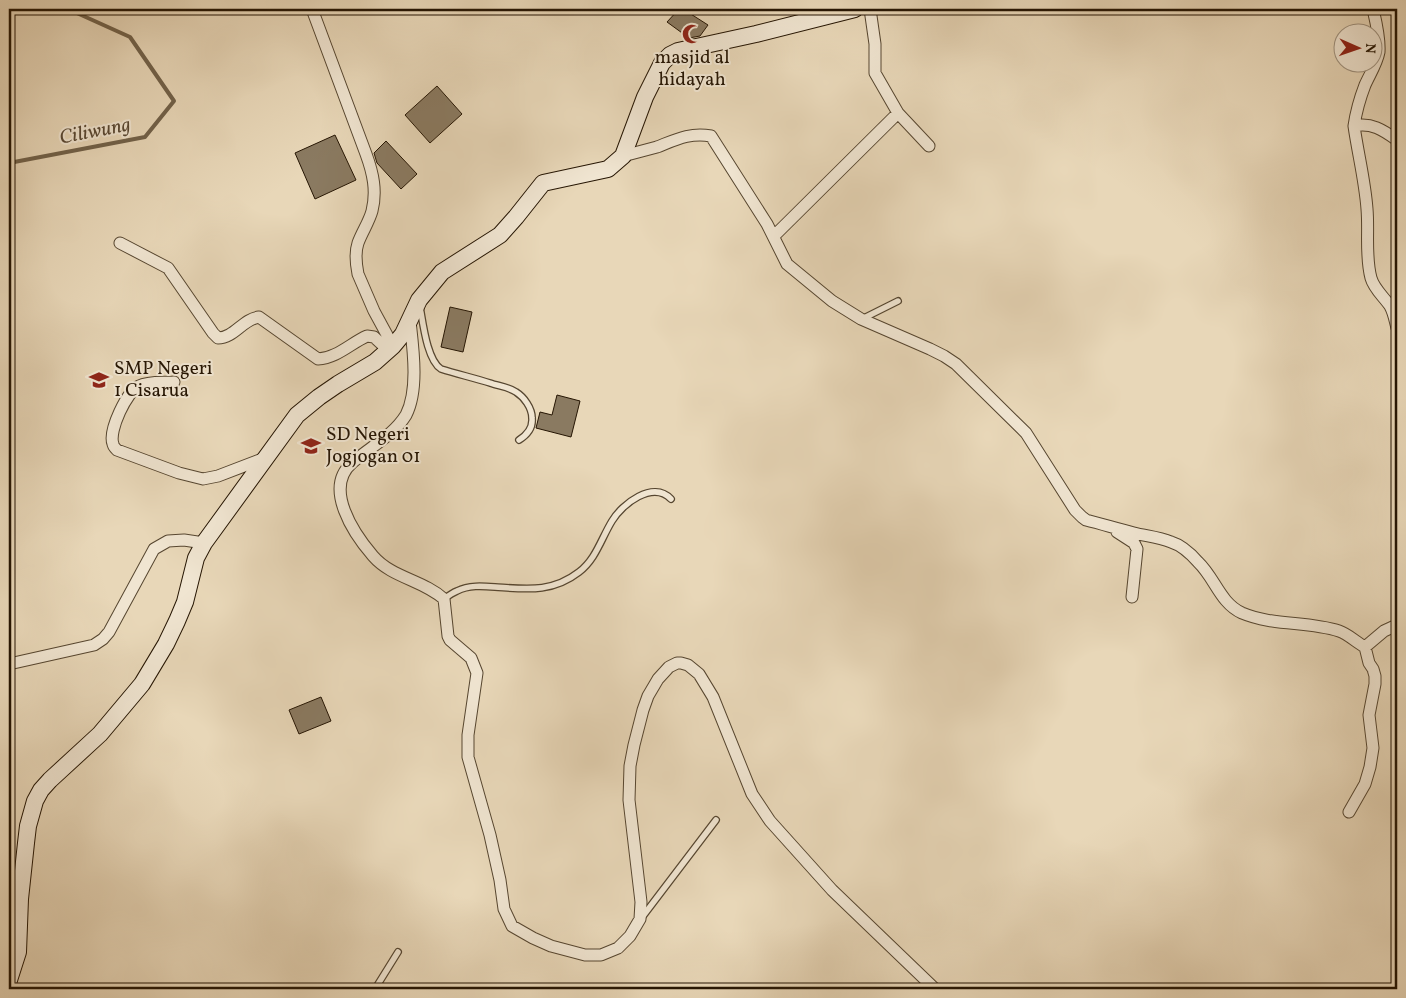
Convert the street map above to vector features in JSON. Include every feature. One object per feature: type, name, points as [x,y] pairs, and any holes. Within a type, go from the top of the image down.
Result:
[{"type":"street","points":[[312,9],[373,177],[373,204],[369,220],[358,245],[357,268],[391,348]]},
{"type":"street","points":[[9,980],[18,952],[20,899],[26,843],[28,826],[35,801],[41,790],[50,780],[100,734],[142,684],[174,630],[185,602],[196,558],[204,543],[297,415],[306,406],[374,362],[391,348],[403,334],[419,300],[445,270],[500,235],[543,183],[608,170],[623,156],[645,97],[662,63],[670,55],[678,51],[855,9]]},
{"type":"street","points":[[870,9],[875,44],[875,72],[898,113],[929,146]]},
{"type":"street","points":[[1373,9],[1378,35],[1378,57],[1361,96],[1354,126],[1367,202],[1368,252],[1371,278],[1378,291],[1393,310],[1397,328]]},
{"type":"street","points":[[774,236],[898,113]]},
{"type":"street","points":[[1354,126],[1375,126],[1397,140]]},
{"type":"street","points":[[623,156],[680,138],[711,136],[767,224],[787,264],[832,301],[861,320],[930,348],[956,364],[1026,433],[1075,510],[1082,517],[1086,520],[1170,541],[1179,546],[1208,572],[1227,603],[1241,612],[1274,622],[1340,632],[1364,647],[1369,663],[1374,669],[1375,676],[1369,715],[1373,748],[1365,784],[1349,812]]},
{"type":"street","points":[[120,243],[168,268],[218,338],[225,337],[251,319],[259,317],[317,358],[324,358],[339,353],[368,336],[374,337],[391,348]]},
{"type":"street","points":[[410,319],[414,368],[409,408],[394,430],[347,467],[342,476],[340,490],[342,504],[346,518],[373,557],[394,573],[437,592],[444,599],[448,636],[470,658],[477,673],[468,735],[468,757],[490,835],[504,909],[512,926],[551,946],[585,954],[601,955],[618,948],[630,936],[640,920],[641,902],[629,800],[630,766],[638,726],[648,696],[664,672],[673,665],[681,663],[688,665],[699,674],[713,697],[752,794],[770,821],[832,890],[935,989]]},
{"type":"street","points":[[174,382],[144,384],[134,388],[124,404],[114,428],[112,440],[117,450],[179,473],[203,479],[218,476],[267,457]]},
{"type":"street","points":[[1112,527],[1118,534],[1136,545],[1132,596]]},
{"type":"street","points":[[9,664],[94,645],[103,640],[110,632],[154,549],[168,541],[184,540],[204,543]]},
{"type":"street","points":[[1364,647],[1384,631],[1397,625]]},
{"type":"lane","points":[[419,300],[427,340],[433,359],[438,367],[511,389],[523,397],[532,414],[532,424],[527,434],[519,440]]},
{"type":"lane","points":[[861,320],[898,301]]},
{"type":"lane","points":[[444,599],[458,590],[474,587],[541,589],[556,585],[572,577],[587,565],[593,558],[616,514],[630,502],[650,492],[663,493],[671,498]]},
{"type":"lane","points":[[640,920],[716,820]]},
{"type":"lane","points":[[375,989],[398,952]]},
{"type":"building","name":"masjid al hidayah","points":[[679,9],[683,9],[708,25],[700,36],[689,38],[667,22]]},
{"type":"building","points":[[437,86],[462,114],[430,143],[405,115]]},
{"type":"building","points":[[335,135],[356,180],[315,199],[295,153]]},
{"type":"building","points":[[386,141],[417,174],[401,189],[377,163],[374,153]]},
{"type":"building","points":[[450,307],[472,312],[463,352],[441,347]]},
{"type":"building","points":[[557,395],[580,401],[571,437],[536,428],[540,412],[552,415]]},
{"type":"building","points":[[321,697],[331,721],[299,734],[289,710]]},
{"type":"waterway","name":"Ciliwung","points":[[9,163],[145,137],[174,101],[130,37],[68,9]]},
{"type":"place","name":"masjid al hidayah","points":[[692,34]]},
{"type":"place","name":"SMP Negeri 1 Cisarua","points":[[99,380]]},
{"type":"place","name":"SD Negeri Jogjogan 01","points":[[311,446]]}]
